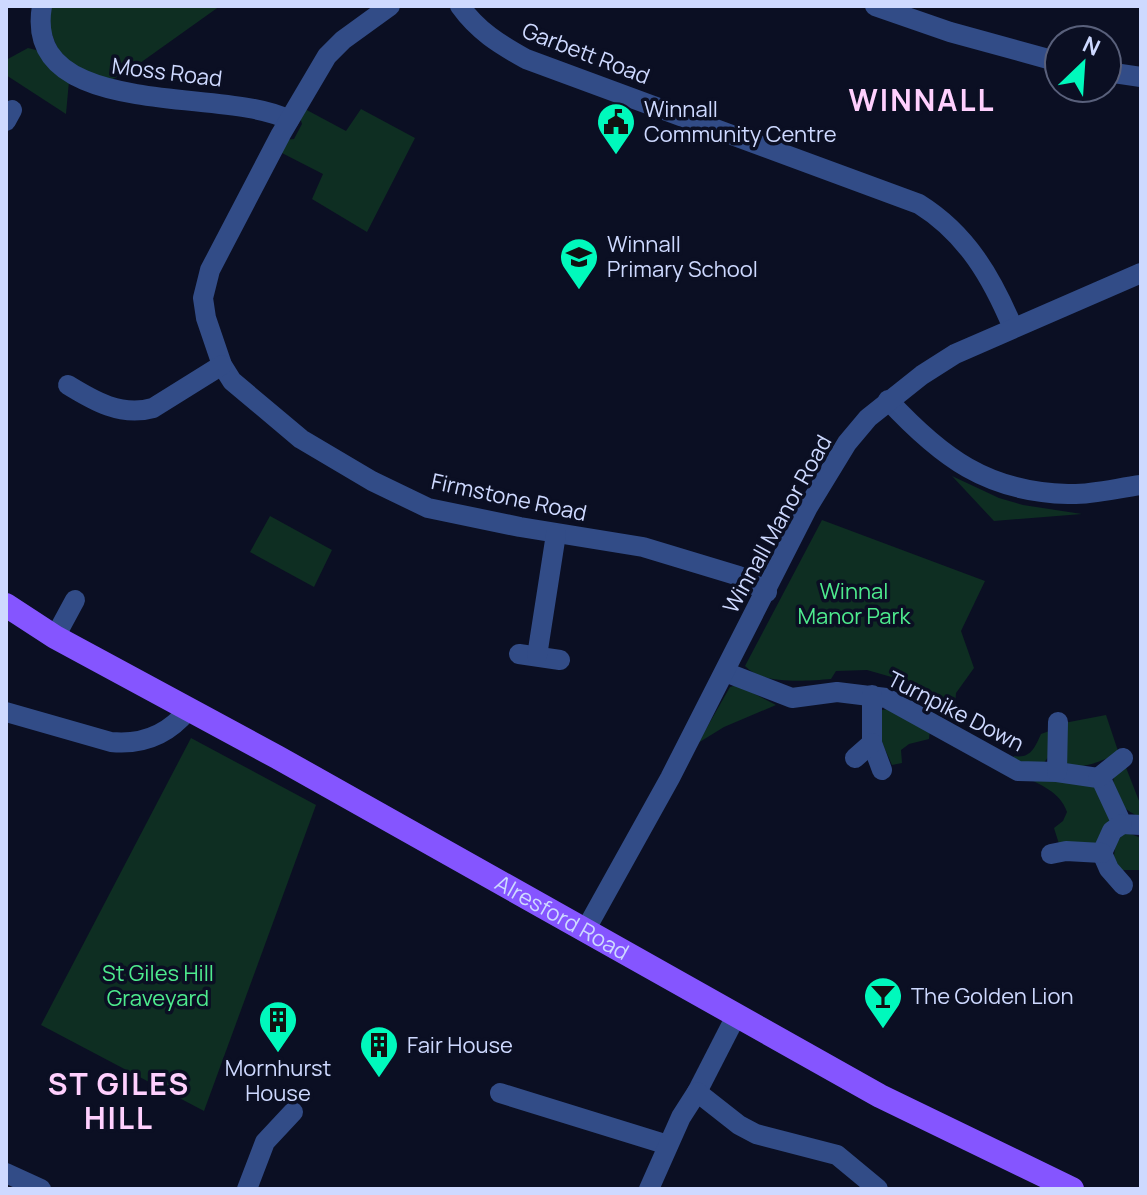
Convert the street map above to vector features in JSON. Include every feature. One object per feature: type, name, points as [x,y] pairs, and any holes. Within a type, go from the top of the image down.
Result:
[{"type":"main road","name":"Alresford Road","points":[[6,605],[55,637],[586,929],[880,1096],[1072,1189]]},
{"type":"street","name":"Moss Road","points":[[42,6],[40,28],[48,51],[77,78],[93,86],[155,98],[262,108],[289,120]]},
{"type":"street","name":"Firmstone Road","points":[[390,6],[343,40],[327,56],[289,120],[206,282],[203,298],[206,318],[222,365],[232,381],[280,423],[322,452],[428,508],[556,534],[643,547],[739,576],[767,592]]},
{"type":"street","name":"Garbett Road","points":[[460,6],[475,26],[496,43],[526,59],[933,212],[964,240],[997,289],[1013,328]]},
{"type":"street","points":[[875,6],[950,32],[1043,58]]},
{"type":"street","name":"Winnall Manor Road","points":[[586,929],[725,672],[808,507],[835,462],[868,418],[888,400],[955,354],[1141,273]]},
{"type":"street","points":[[67,386],[106,406],[144,411],[222,365]]},
{"type":"street","points":[[888,400],[924,438],[949,457],[969,470],[1004,483],[1034,491],[1070,494],[1141,485]]},
{"type":"street","points":[[556,534],[528,655],[560,660]]},
{"type":"street","points":[[55,637],[75,600]]},
{"type":"street","name":"Turnpike Down","points":[[725,672],[792,698],[837,692],[872,695],[899,705],[1018,771],[1057,772],[1098,778]]},
{"type":"street","points":[[872,695],[872,743],[882,770]]},
{"type":"street","points":[[6,712],[126,744],[161,734],[177,723],[188,710]]},
{"type":"street","points":[[1057,772],[1058,722]]},
{"type":"street","points":[[855,758],[872,743]]},
{"type":"street","points":[[1123,758],[1098,778],[1131,824],[1112,831],[1102,853],[1109,869],[1123,885]]},
{"type":"street","points":[[1051,854],[1066,851],[1102,853]]},
{"type":"street","points":[[649,1189],[668,1145],[736,1016]]},
{"type":"street","points":[[697,1092],[756,1134],[837,1155],[878,1189]]},
{"type":"street","points":[[500,1093],[668,1145]]},
{"type":"street","points":[[247,1189],[265,1142],[293,1112]]},
{"type":"street","points":[[6,1173],[41,1189]]},
{"type":"green space","points":[[52,6],[220,6],[126,73],[106,82],[72,64],[60,51],[46,15]]},
{"type":"green space","points":[[28,48],[36,50],[69,81],[66,114],[6,75],[6,60]]},
{"type":"green space","points":[[303,108],[346,131],[361,109],[415,138],[367,232],[312,199],[323,174],[278,151],[284,140],[294,139],[302,124],[299,114]]},
{"type":"green space","points":[[952,476],[999,498],[1082,514],[994,521]]},
{"type":"green space","points":[[270,516],[332,550],[314,587],[250,552]]},
{"type":"green space","name":"Winnal Manor Park","points":[[822,520],[985,581],[961,631],[974,668],[956,693],[955,707],[932,702],[902,674],[895,678],[867,670],[836,671],[831,679],[785,680],[762,676],[745,666]]},
{"type":"green space","points":[[737,685],[776,705],[724,727],[698,743],[730,687]]},
{"type":"green space","points":[[889,709],[930,729],[929,739],[909,744],[901,750],[902,763],[892,765],[879,724],[882,710]]},
{"type":"green space","points":[[1106,715],[1119,754],[1084,766],[1063,763],[1064,723]]},
{"type":"green space","points":[[1052,730],[1049,756],[1043,764],[1012,759],[1028,754],[1041,734]]},
{"type":"green space","name":"St Giles Hill Graveyard","points":[[191,738],[316,805],[204,1111],[41,1025]]},
{"type":"green space","points":[[1125,765],[1141,806],[1141,818],[1127,810],[1115,794],[1115,770]]},
{"type":"green space","points":[[1021,775],[1093,781],[1111,820],[1095,849],[1059,844],[1054,828],[1063,821],[1067,812],[1064,805],[1048,789]]},
{"type":"green space","points":[[1126,832],[1141,838],[1141,870],[1120,870],[1113,862],[1116,842]]},
{"type":"place","name":"Winnall Community Centre","points":[[616,156]]},
{"type":"place","name":"Winnall Primary School","points":[[579,291]]},
{"type":"place","name":"The Golden Lion","points":[[883,1030]]},
{"type":"place","name":"Mornhurst House","points":[[278,1054]]},
{"type":"place","name":"Fair House","points":[[379,1079]]},
{"type":"district","name":"WINNALL","points":[[922,101]]},
{"type":"district","name":"ST GILES HILL","points":[[119,1102]]}]
